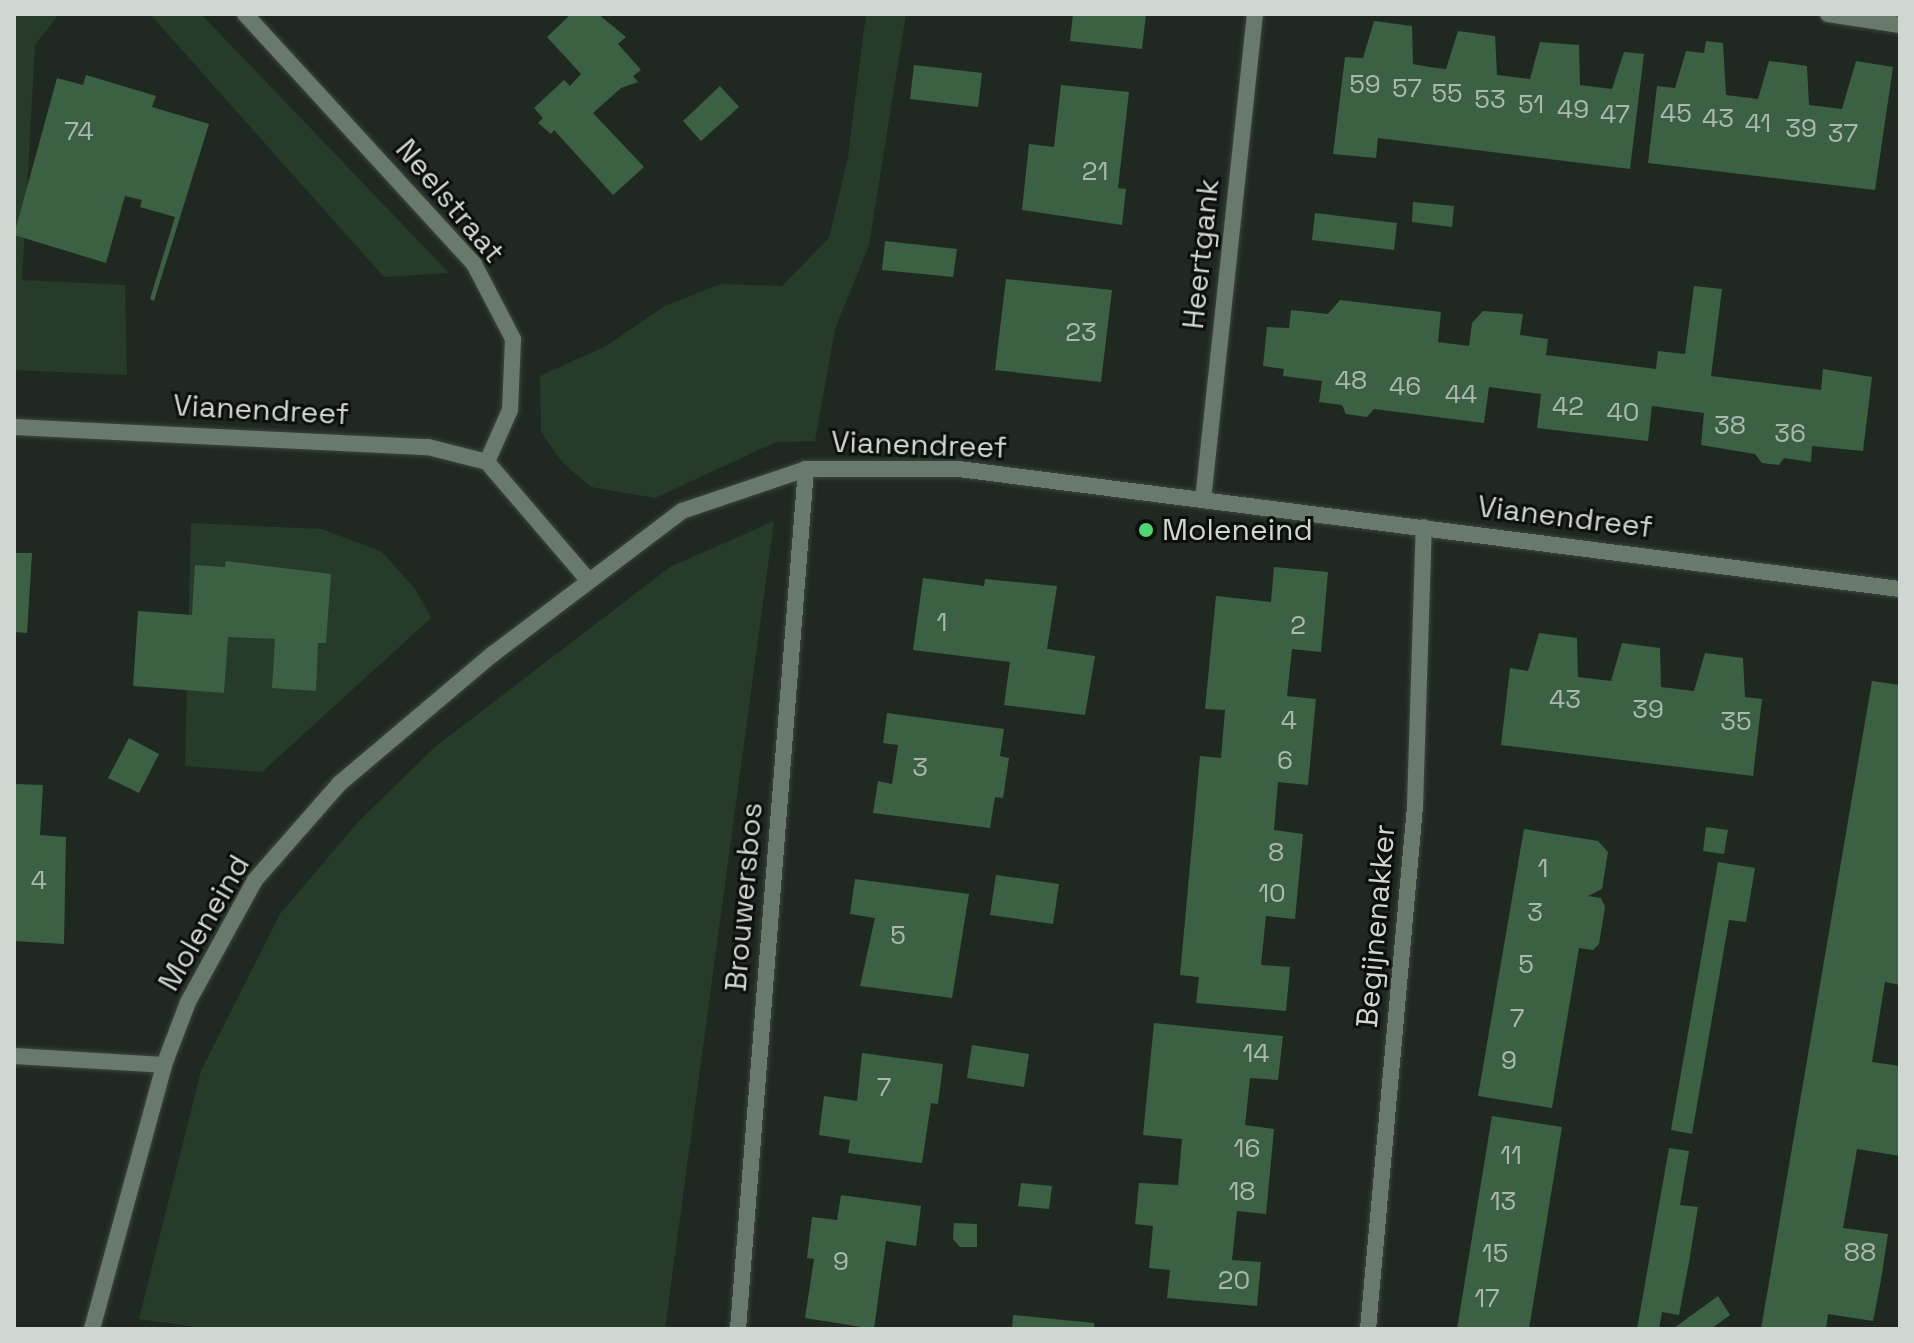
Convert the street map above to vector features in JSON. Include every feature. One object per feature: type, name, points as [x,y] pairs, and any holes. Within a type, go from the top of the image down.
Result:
[{"type":"street","name":"Neelstraat","points":[[245,14],[474,264],[513,339],[510,410],[487,462]]},
{"type":"street","name":"Heertgank","points":[[1203,500],[1255,14]]},
{"type":"street","points":[[1828,14],[1900,25]]},
{"type":"street","name":"Vianendreef","points":[[14,427],[428,447],[487,462]]},
{"type":"street","points":[[487,462],[588,580]]},
{"type":"street","name":"Vianendreef","points":[[588,580],[682,511],[806,469],[959,469],[1900,589]]},
{"type":"street","name":"Brouwersbos","points":[[738,1329],[806,469]]},
{"type":"street","name":"Begijnenakker","points":[[1368,1329],[1415,806],[1424,527]]},
{"type":"street","name":"Moleneind","points":[[92,1329],[164,1065],[188,1002],[265,868],[339,784],[588,580]]},
{"type":"street","points":[[14,1056],[164,1065]]},
{"type":"green space","points":[[14,14],[59,14],[35,45],[22,280],[125,285],[127,375],[14,370]]},
{"type":"green space","points":[[150,14],[201,14],[449,273],[384,277]]},
{"type":"green space","points":[[866,14],[906,14],[869,245],[835,329],[815,441],[776,442],[655,498],[591,487],[563,463],[541,432],[540,376],[606,346],[665,306],[721,284],[782,286],[829,238],[848,157]]},
{"type":"green space","points":[[774,521],[665,1329],[210,1329],[139,1319],[201,1071],[280,914],[358,822],[435,747],[670,567]]},
{"type":"green space","points":[[191,523],[322,529],[382,552],[416,590],[431,618],[262,772],[185,766]]},
{"type":"building","points":[[571,14],[598,14],[626,37],[618,44],[641,70],[633,76],[638,82],[621,88],[593,113],[644,167],[613,195],[554,130],[551,134],[538,123],[543,118],[534,108],[564,80],[570,86],[581,74],[547,37]]},
{"type":"building","points":[[1073,14],[1146,14],[1142,49],[1070,41]]},
{"type":"building","points":[[1374,21],[1412,26],[1413,64],[1429,67],[1446,69],[1458,31],[1495,36],[1497,75],[1530,79],[1540,42],[1579,45],[1580,85],[1612,89],[1624,52],[1644,54],[1630,169],[1378,138],[1376,158],[1333,154],[1345,57],[1363,58]]},
{"type":"building","points":[[1706,41],[1723,43],[1726,95],[1758,99],[1769,61],[1786,63],[1807,66],[1809,105],[1842,109],[1856,61],[1893,67],[1875,190],[1648,163],[1657,86],[1675,88],[1686,51],[1704,53]]},
{"type":"building","points":[[914,65],[982,73],[978,107],[910,99]]},
{"type":"building","points":[[86,75],[156,96],[152,107],[209,124],[154,301],[150,299],[175,217],[140,207],[142,200],[125,196],[106,263],[14,235],[57,78],[83,85]]},
{"type":"building","points":[[1061,85],[1129,92],[1118,188],[1126,189],[1122,225],[1022,210],[1029,144],[1054,147]]},
{"type":"building","points":[[720,86],[739,107],[701,141],[683,121]]},
{"type":"building","points":[[1413,202],[1454,206],[1452,227],[1412,222]]},
{"type":"building","points":[[1315,213],[1397,223],[1394,250],[1312,240]]},
{"type":"building","points":[[885,241],[957,249],[953,277],[882,270]]},
{"type":"building","points":[[1006,279],[1112,290],[1101,382],[995,370]]},
{"type":"building","points":[[1694,286],[1722,289],[1711,376],[1821,390],[1823,369],[1872,377],[1863,451],[1812,446],[1811,462],[1784,458],[1779,465],[1762,463],[1755,454],[1701,445],[1704,413],[1652,406],[1648,441],[1537,428],[1541,394],[1489,387],[1484,423],[1374,409],[1367,417],[1346,414],[1342,405],[1319,402],[1322,381],[1283,376],[1284,369],[1263,366],[1267,327],[1289,328],[1291,310],[1328,314],[1340,300],[1441,312],[1438,342],[1469,346],[1472,323],[1483,311],[1523,314],[1520,335],[1548,339],[1546,355],[1656,369],[1658,351],[1685,354]]},
{"type":"building","points":[[14,553],[32,553],[27,633],[14,632]]},
{"type":"building","points":[[226,561],[331,574],[326,643],[318,643],[316,691],[272,688],[275,639],[228,637],[224,693],[133,686],[138,611],[192,615],[195,565],[225,567]]},
{"type":"building","points":[[1274,567],[1328,572],[1321,652],[1292,649],[1287,696],[1316,699],[1308,785],[1278,782],[1274,830],[1303,834],[1295,919],[1266,916],[1261,965],[1290,967],[1286,1011],[1196,1003],[1199,977],[1180,975],[1200,756],[1221,758],[1225,710],[1205,709],[1216,596],[1271,602]]},
{"type":"building","points":[[923,578],[984,586],[985,579],[1057,586],[1047,649],[1095,656],[1085,715],[1004,705],[1010,662],[913,650]]},
{"type":"building","points":[[1539,633],[1577,638],[1578,677],[1611,681],[1622,643],[1660,648],[1661,687],[1694,691],[1705,653],[1743,658],[1745,697],[1762,699],[1753,776],[1501,745],[1510,668],[1528,671]]},
{"type":"building","points":[[1872,681],[1900,685],[1900,985],[1885,982],[1872,1062],[1900,1066],[1900,1156],[1857,1149],[1843,1228],[1888,1234],[1881,1280],[1873,1321],[1828,1314],[1826,1329],[1761,1329]]},
{"type":"building","points":[[887,713],[1004,729],[1000,756],[1009,758],[1003,798],[995,797],[990,828],[873,813],[878,781],[892,784],[898,745],[883,743]]},
{"type":"building","points":[[129,738],[159,754],[139,793],[108,778]]},
{"type":"building","points":[[14,784],[43,785],[40,835],[66,837],[64,944],[14,941]]},
{"type":"building","points":[[1706,827],[1728,830],[1724,854],[1703,851]]},
{"type":"building","points":[[1524,829],[1598,841],[1608,852],[1602,889],[1588,896],[1601,898],[1605,907],[1599,944],[1593,950],[1579,948],[1552,1108],[1478,1096]]},
{"type":"building","points":[[1718,862],[1755,868],[1746,922],[1729,920],[1692,1134],[1671,1130]]},
{"type":"building","points":[[996,875],[1059,884],[1053,924],[990,915]]},
{"type":"building","points":[[855,879],[969,894],[952,998],[860,986],[875,918],[850,914]]},
{"type":"building","points":[[1154,1023],[1283,1036],[1278,1080],[1250,1078],[1245,1125],[1274,1129],[1266,1214],[1237,1211],[1232,1260],[1261,1262],[1257,1306],[1167,1298],[1170,1270],[1149,1268],[1153,1226],[1135,1224],[1139,1183],[1178,1185],[1182,1139],[1143,1135]]},
{"type":"building","points":[[972,1045],[1029,1054],[1024,1087],[967,1078]]},
{"type":"building","points":[[862,1053],[943,1064],[938,1104],[931,1103],[922,1163],[848,1153],[850,1140],[819,1135],[824,1096],[857,1101]]},
{"type":"building","points":[[1492,1116],[1562,1127],[1529,1329],[1457,1329]]},
{"type":"building","points":[[1669,1148],[1689,1151],[1680,1205],[1698,1207],[1689,1262],[1679,1315],[1662,1312],[1659,1329],[1637,1329]]},
{"type":"building","points":[[1021,1183],[1052,1186],[1049,1209],[1018,1206]]},
{"type":"building","points":[[841,1195],[921,1206],[916,1246],[886,1241],[874,1329],[805,1318],[814,1259],[807,1258],[812,1217],[837,1220]]},
{"type":"building","points":[[954,1223],[977,1224],[977,1247],[960,1247],[953,1239]]},
{"type":"building","points":[[1718,1296],[1730,1315],[1711,1329],[1674,1328]]},
{"type":"building","points":[[1013,1315],[1094,1323],[1094,1329],[1012,1329]]},
{"type":"place","name":"Moleneind","points":[[1146,530]]}]
